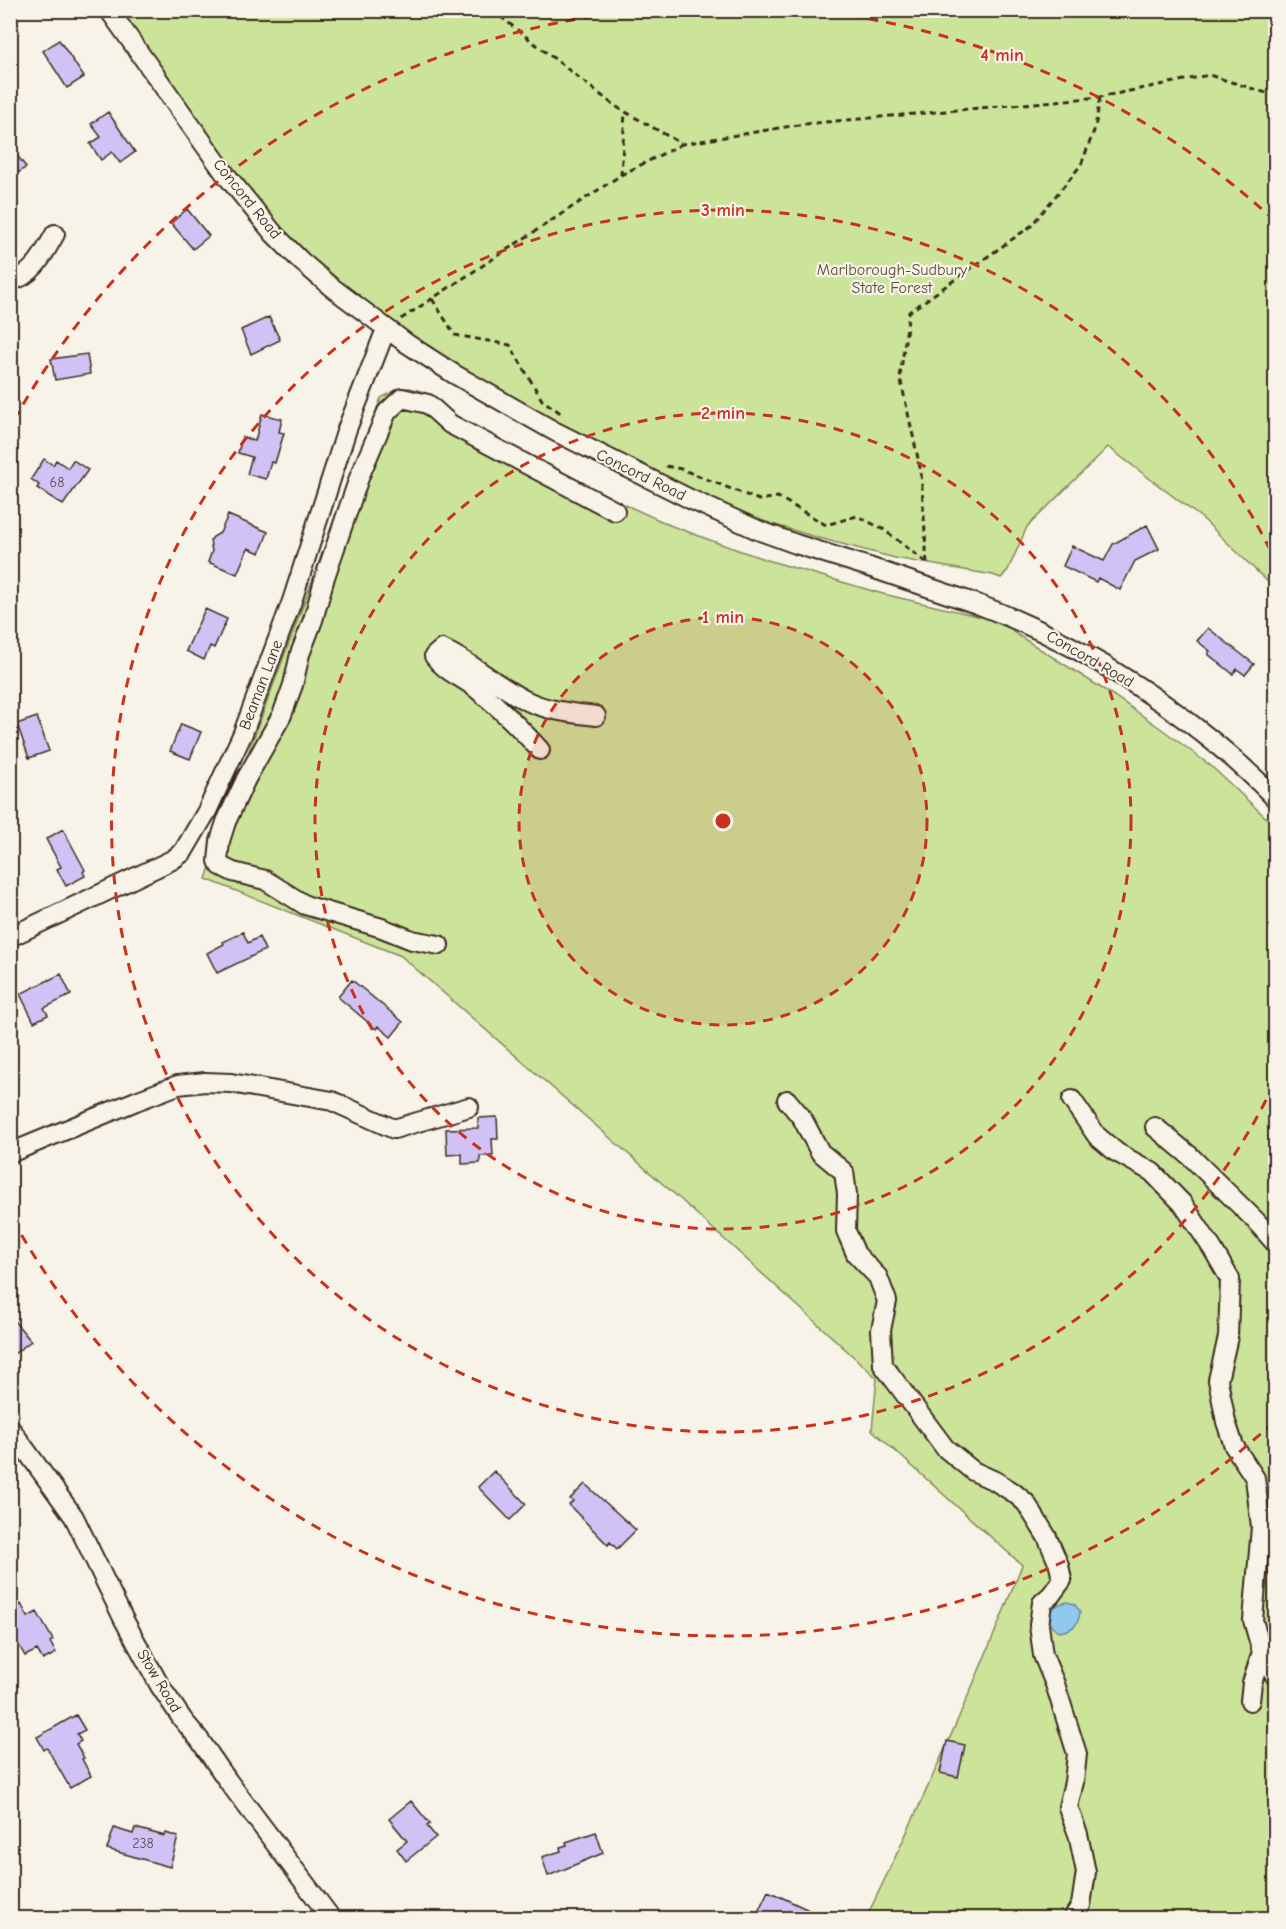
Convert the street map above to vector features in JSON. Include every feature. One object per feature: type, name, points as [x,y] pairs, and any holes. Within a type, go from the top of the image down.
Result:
[{"type":"street","name":"Concord Road","points":[[109,10],[226,175],[274,234],[330,286],[386,329],[454,374],[520,412],[690,500],[769,534],[1013,617],[1056,638],[1114,672],[1177,715],[1252,775],[1275,799]]},
{"type":"street","points":[[10,281],[16,280],[38,264],[55,234]]},
{"type":"street","name":"Beaman Lane","points":[[10,937],[172,860],[183,852],[207,811],[243,733],[292,600],[348,429],[386,329]]},
{"type":"street","points":[[439,945],[412,940],[382,927],[305,905],[264,880],[233,872],[221,866],[218,861],[220,841],[226,822],[246,779],[282,715],[360,475],[387,412],[402,398],[428,404],[450,424],[615,511]]},
{"type":"street","points":[[540,750],[476,688],[441,666],[434,656],[442,649],[460,657],[483,674],[536,704],[556,711],[596,716]]},
{"type":"street","points":[[10,1154],[178,1085],[205,1082],[231,1083],[332,1101],[394,1129],[469,1107]]},
{"type":"street","points":[[786,1100],[802,1118],[820,1152],[844,1172],[847,1194],[846,1231],[856,1254],[878,1277],[887,1301],[881,1330],[883,1365],[945,1448],[973,1471],[1013,1492],[1026,1503],[1047,1538],[1059,1565],[1062,1580],[1042,1603],[1039,1625],[1043,1654],[1077,1754],[1068,1807],[1078,1834],[1086,1872],[1082,1905],[1073,1918]]},
{"type":"street","points":[[1072,1100],[1096,1136],[1116,1152],[1152,1172],[1183,1204],[1230,1279],[1228,1337],[1218,1380],[1226,1422],[1234,1446],[1255,1478],[1261,1527],[1253,1620],[1262,1652],[1275,1677]]},
{"type":"street","points":[[1155,1127],[1190,1156],[1256,1221],[1275,1244]]},
{"type":"street","name":"Stow Road","points":[[10,1428],[74,1517],[124,1620],[160,1686],[331,1918]]},
{"type":"street","points":[[1250,1701],[1252,1683],[1262,1652]]},
{"type":"path","points":[[492,10],[615,106],[682,144]]},
{"type":"path","points":[[386,329],[621,175],[682,144],[804,124],[1100,97],[1209,75],[1275,96]]},
{"type":"path","points":[[661,465],[681,469],[759,500],[778,497],[826,525],[857,516],[883,529],[927,563],[921,472],[900,377],[909,312],[1030,226],[1081,165],[1095,128],[1100,97]]},
{"type":"path","points":[[621,175],[625,112]]},
{"type":"path","points":[[432,298],[455,335],[510,345],[542,400],[571,420]]},
{"type":"green space","name":"Marlborough-Sudbury State Forest","points":[[112,11],[1275,11],[1275,589],[1203,519],[1108,447],[1027,527],[1008,570],[1001,578],[895,558],[723,509],[508,401],[359,300],[280,235]]},
{"type":"green space","points":[[400,388],[421,391],[453,416],[582,485],[672,526],[764,559],[883,594],[1016,625],[1013,632],[1114,696],[1211,766],[1275,826],[1275,1918],[866,1918],[986,1655],[1022,1565],[872,1430],[877,1378],[679,1198],[401,956],[206,879],[235,788],[381,398]]},
{"type":"water","points":[[1067,1602],[1074,1604],[1080,1611],[1079,1616],[1075,1626],[1060,1632],[1054,1628],[1049,1614],[1055,1607]]},
{"type":"building","points":[[59,40],[84,77],[67,88],[43,51]]},
{"type":"building","points":[[108,112],[135,152],[120,163],[112,152],[101,160],[90,144],[101,137],[91,124]]},
{"type":"building","points":[[10,146],[26,167],[10,179]]},
{"type":"building","points":[[187,209],[209,236],[193,249],[171,223]]},
{"type":"building","points":[[269,317],[280,340],[251,354],[241,330]]},
{"type":"building","points":[[87,354],[90,374],[55,380],[51,359]]},
{"type":"building","points":[[262,414],[282,419],[279,432],[284,433],[275,463],[271,462],[266,479],[247,474],[252,457],[238,453],[242,437],[255,441]]},
{"type":"building","points":[[44,459],[53,465],[56,460],[68,468],[73,460],[88,470],[63,505],[37,488],[39,485],[31,479]]},
{"type":"building","points":[[228,515],[268,532],[260,553],[248,548],[237,574],[208,562],[212,551],[210,541],[220,533]]},
{"type":"building","points":[[1147,525],[1159,549],[1135,561],[1120,590],[1098,578],[1096,582],[1063,566],[1072,546],[1104,561],[1113,544]]},
{"type":"building","points":[[205,609],[227,619],[214,648],[210,646],[204,660],[186,651]]},
{"type":"building","points":[[1208,628],[1254,664],[1245,675],[1237,669],[1233,674],[1208,654],[1210,651],[1197,641]]},
{"type":"building","points":[[37,717],[49,751],[29,758],[17,724]]},
{"type":"building","points":[[181,724],[201,732],[190,759],[170,751]]},
{"type":"building","points":[[63,829],[85,870],[83,872],[85,876],[66,886],[57,869],[61,867],[46,839]]},
{"type":"building","points":[[243,932],[248,943],[259,937],[265,950],[217,973],[207,953]]},
{"type":"building","points":[[61,974],[71,995],[44,1008],[48,1015],[34,1022],[20,994]]},
{"type":"building","points":[[352,980],[403,1022],[391,1037],[378,1026],[376,1029],[338,997]]},
{"type":"building","points":[[497,1117],[498,1139],[492,1139],[493,1156],[480,1156],[480,1163],[462,1164],[462,1154],[447,1155],[446,1129],[478,1128],[478,1118]]},
{"type":"building","points":[[10,1316],[31,1341],[10,1357]]},
{"type":"building","points":[[494,1471],[526,1504],[510,1520],[478,1487]]},
{"type":"building","points":[[585,1484],[636,1530],[617,1549],[610,1542],[608,1545],[569,1505],[573,1501],[570,1499]]},
{"type":"building","points":[[21,1604],[28,1617],[37,1612],[53,1640],[50,1642],[56,1653],[43,1660],[37,1650],[25,1656],[10,1629],[10,1610]]},
{"type":"building","points":[[76,1715],[85,1730],[77,1734],[81,1741],[76,1744],[91,1776],[70,1788],[47,1748],[44,1750],[37,1737]]},
{"type":"building","points":[[947,1741],[965,1745],[958,1777],[940,1773]]},
{"type":"building","points":[[411,1801],[430,1824],[427,1826],[436,1837],[406,1861],[397,1849],[407,1841],[389,1819]]},
{"type":"building","points":[[114,1828],[133,1834],[135,1828],[178,1837],[170,1867],[107,1849]]},
{"type":"building","points":[[596,1832],[603,1853],[548,1876],[542,1857],[561,1851],[560,1847],[567,1845],[566,1842]]},
{"type":"building","points":[[768,1891],[826,1918],[755,1918]]}]
